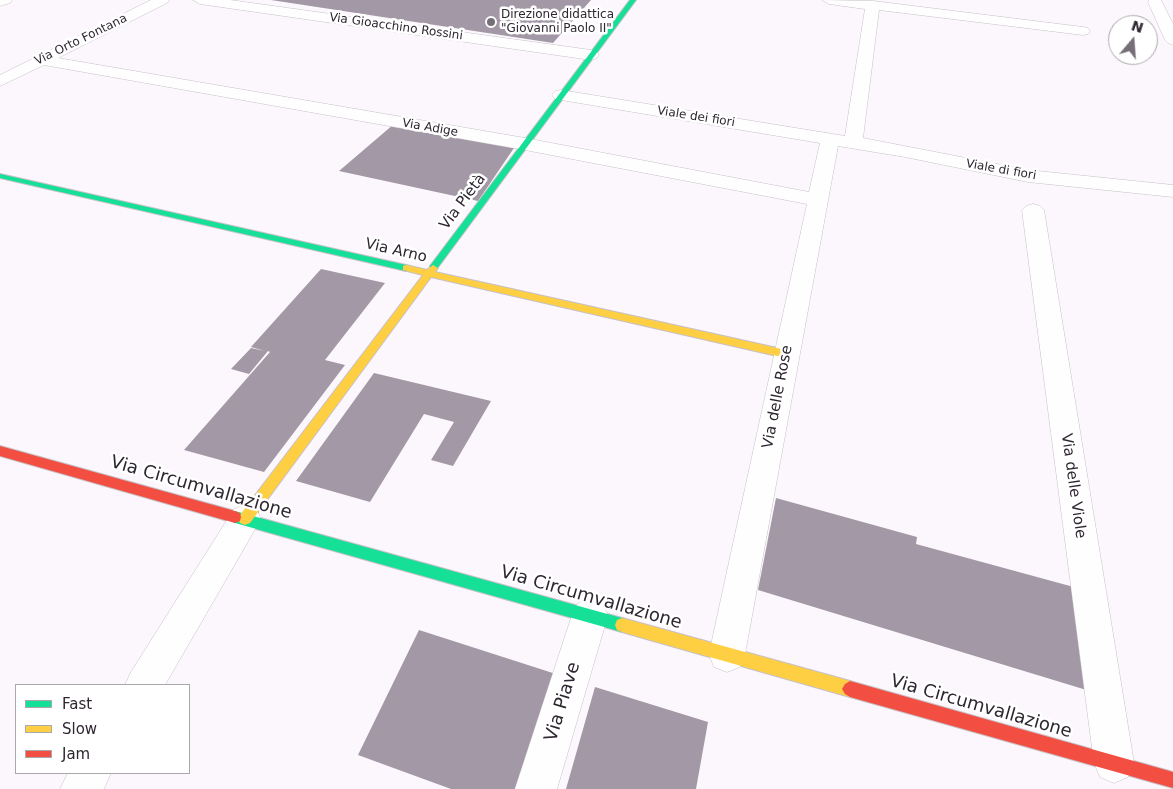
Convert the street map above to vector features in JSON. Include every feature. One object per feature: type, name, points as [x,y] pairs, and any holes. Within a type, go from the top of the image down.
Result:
[{"type":"street","points":[[0,2],[5,0]]},
{"type":"street","name":"Via Orto Fontana","points":[[0,81],[162,0]]},
{"type":"street","name":"Via Gioacchino Rossini","points":[[200,0],[591,55]]},
{"type":"street","name":"Via Pietà","points":[[245,519],[634,0]]},
{"type":"street","points":[[829,0],[1083,31]]},
{"type":"street","points":[[1155,2],[1173,40]]},
{"type":"street","name":"Via delle Rose","points":[[727,654],[818,200],[841,141],[874,5]]},
{"type":"street","name":"Via Adige","points":[[41,60],[525,144],[818,200]]},
{"type":"street","name":"Viale dei fiori","points":[[561,95],[841,141]]},
{"type":"street","name":"Viale di fiori","points":[[841,141],[905,151],[1028,176],[1173,191]]},
{"type":"street","name":"Via Arno","points":[[0,176],[786,354]]},
{"type":"street","name":"Via delle Viole","points":[[1033,210],[1114,762]]},
{"type":"street","name":"Via Circumvallazione","points":[[0,451],[1173,780]]},
{"type":"street","points":[[145,684],[245,519]]},
{"type":"street","name":"Via Piave","points":[[536,789],[590,615]]},
{"type":"street","points":[[81,789],[89,774]]},
{"type":"building","name":"Direzione didattica \"Giovanni Paolo II\"","points":[[271,0],[591,0],[553,43]]},
{"type":"building","points":[[394,124],[516,145],[478,201],[339,171]]},
{"type":"building","points":[[321,269],[385,283],[325,360],[345,365],[264,472],[184,450],[270,352],[268,351],[249,374],[231,369],[251,348],[265,351],[251,347]]},
{"type":"building","points":[[374,373],[491,401],[453,466],[431,460],[454,422],[424,414],[370,502],[296,481]]},
{"type":"building","points":[[776,498],[917,537],[916,544],[1081,589],[1093,692],[758,590]]},
{"type":"building","points":[[419,630],[559,675],[520,789],[451,789],[358,755]]},
{"type":"building","points":[[595,687],[708,722],[696,789],[566,789]]},
{"type":"traffic: fast","points":[[433,268],[633,0]]},
{"type":"traffic: fast","points":[[0,176],[406,268]]},
{"type":"traffic: fast","points":[[235,517],[622,625]]},
{"type":"traffic: slow","points":[[406,268],[786,354]]},
{"type":"traffic: slow","points":[[245,519],[433,268]]},
{"type":"traffic: slow","points":[[622,625],[850,689]]},
{"type":"traffic: jam","points":[[0,451],[235,517]]},
{"type":"traffic: jam","points":[[850,689],[1173,780]]},
{"type":"place","name":"Direzione didattica \"Giovanni Paolo II\"","points":[[491,22]]}]
